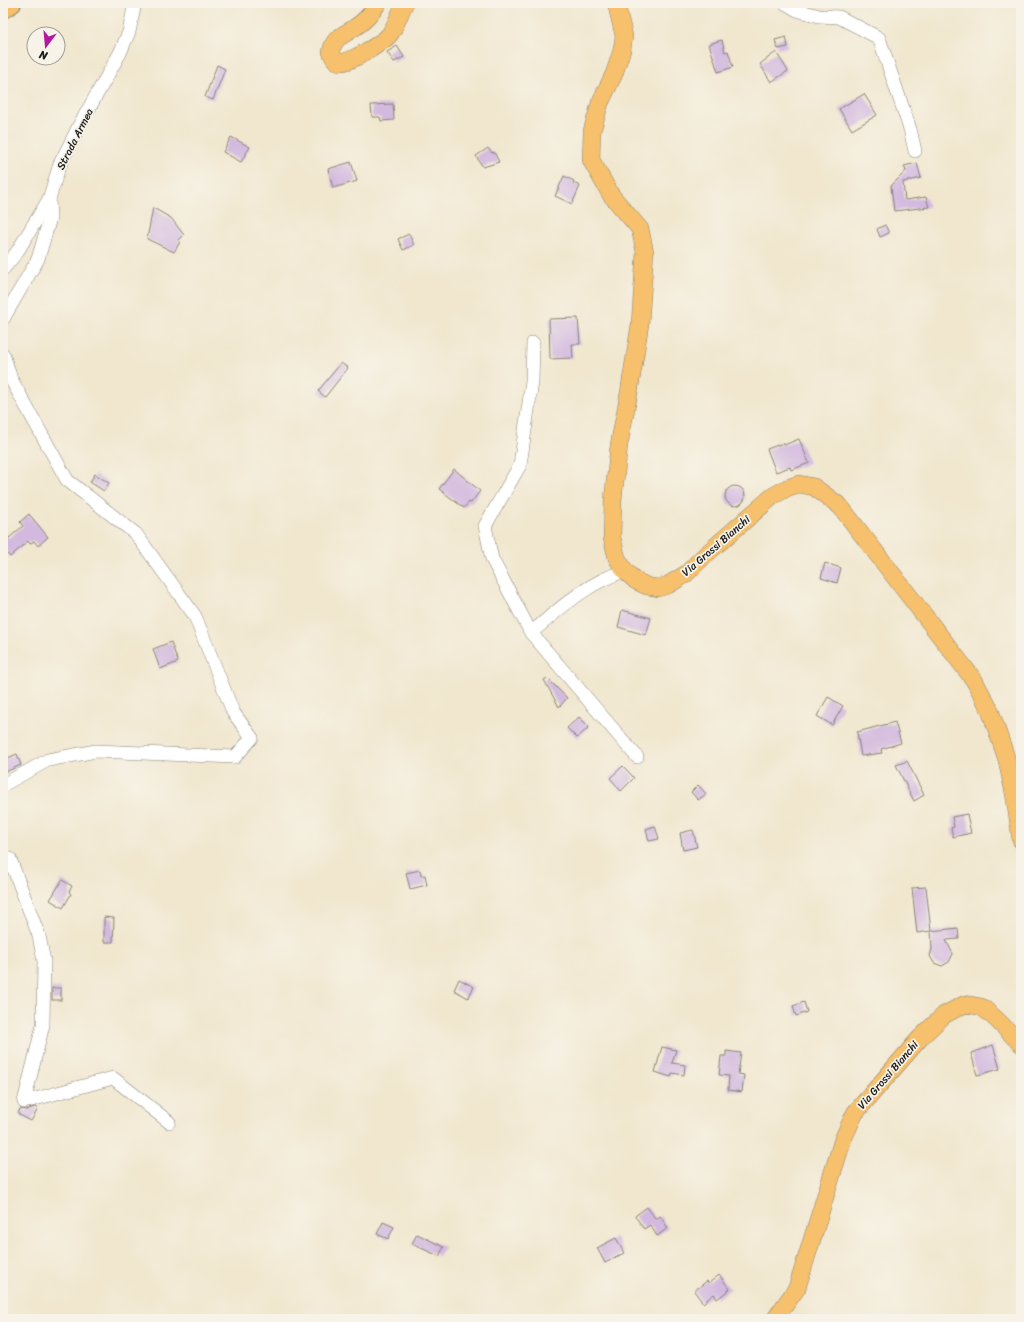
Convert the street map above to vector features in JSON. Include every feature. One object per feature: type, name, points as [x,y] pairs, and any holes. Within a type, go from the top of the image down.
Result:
[{"type":"highway","points":[[3,8],[10,3]]},
{"type":"main road","points":[[378,3],[367,18],[353,29],[340,36],[334,44],[331,52],[333,58],[339,62],[347,61],[371,49],[390,35],[405,3]]},
{"type":"main road","name":"Via Grossi Bianchi","points":[[616,3],[624,36],[622,50],[614,74],[600,103],[592,131],[591,160],[611,195],[640,229],[645,252],[640,324],[619,445],[613,500],[612,538],[617,558],[625,571],[636,581],[647,586],[658,588],[668,585],[686,574],[703,557],[773,496],[787,488],[799,484],[814,487],[840,506],[974,680],[990,710],[1006,757],[1014,793],[1021,840]]},
{"type":"main road","name":"Via Grossi Bianchi","points":[[775,1319],[797,1288],[843,1139],[855,1113],[921,1037],[944,1015],[965,1004],[982,1007],[1021,1044]]},
{"type":"street","name":"Strada Armea","points":[[3,269],[17,252],[49,199],[60,164],[79,126],[120,53],[129,32],[135,3]]},
{"type":"street","points":[[785,3],[797,10],[819,16],[839,17],[879,38],[910,129],[915,151]]},
{"type":"street","points":[[3,319],[38,259],[50,218],[49,199]]},
{"type":"street","points":[[533,343],[532,382],[520,465],[485,526],[492,559],[531,633],[637,757]]},
{"type":"street","points":[[3,354],[11,379],[67,480],[136,534],[195,616],[233,712],[252,738],[235,757],[96,752],[48,760],[3,785]]},
{"type":"street","points":[[531,633],[570,600],[610,575],[625,571]]},
{"type":"street","points":[[3,868],[10,859],[39,936],[44,961],[43,1025],[24,1102],[113,1078],[169,1122]]},
{"type":"building","points":[[786,37],[788,47],[778,49],[775,40]]},
{"type":"building","points":[[722,40],[725,52],[728,51],[733,67],[718,72],[709,44]]},
{"type":"building","points":[[397,46],[404,57],[394,62],[387,52]]},
{"type":"building","points":[[776,52],[788,71],[771,82],[760,64]]},
{"type":"building","points":[[217,65],[225,69],[213,100],[205,97]]},
{"type":"building","points":[[864,94],[877,115],[852,130],[839,109]]},
{"type":"building","points":[[393,104],[394,120],[381,121],[380,117],[372,117],[371,105]]},
{"type":"building","points":[[231,137],[250,147],[241,162],[223,152]]},
{"type":"building","points":[[488,148],[492,153],[494,152],[499,162],[483,167],[476,156]]},
{"type":"building","points":[[351,162],[357,181],[333,188],[328,169]]},
{"type":"building","points":[[917,163],[921,178],[903,182],[905,200],[926,197],[929,207],[894,211],[891,186],[906,171],[904,166]]},
{"type":"building","points":[[564,176],[580,186],[572,204],[555,196]]},
{"type":"building","points":[[153,208],[171,218],[184,235],[178,241],[180,242],[174,252],[147,239]]},
{"type":"building","points":[[885,225],[889,233],[880,237],[877,229]]},
{"type":"building","points":[[409,234],[414,245],[403,250],[398,239]]},
{"type":"building","points":[[578,318],[580,344],[572,344],[573,358],[550,359],[549,319]]},
{"type":"building","points":[[341,363],[348,368],[325,397],[318,391]]},
{"type":"building","points":[[799,439],[809,463],[791,470],[790,467],[776,472],[767,449],[783,443],[784,445]]},
{"type":"building","points":[[454,469],[480,491],[471,503],[469,502],[464,508],[439,489]]},
{"type":"building","points":[[95,474],[109,483],[104,491],[90,482]]},
{"type":"building","points":[[735,486],[742,489],[745,496],[742,503],[735,506],[728,503],[725,496],[728,489]]},
{"type":"building","points":[[29,514],[48,537],[38,546],[34,541],[30,544],[28,541],[10,557],[3,549],[3,531],[9,538],[23,526],[20,522]]},
{"type":"building","points":[[825,563],[841,568],[837,583],[821,578]]},
{"type":"building","points":[[622,610],[651,618],[646,635],[618,627]]},
{"type":"building","points":[[171,642],[178,662],[160,669],[153,649]]},
{"type":"building","points":[[547,678],[567,698],[559,707],[544,680]]},
{"type":"building","points":[[828,697],[843,706],[832,725],[817,716]]},
{"type":"building","points":[[579,717],[589,727],[577,738],[567,728]]},
{"type":"building","points":[[895,722],[901,743],[881,749],[882,753],[861,756],[857,732]]},
{"type":"building","points":[[17,754],[21,765],[3,773],[3,760]]},
{"type":"building","points":[[907,761],[924,795],[914,801],[896,765]]},
{"type":"building","points":[[623,766],[634,778],[621,791],[610,778]]},
{"type":"building","points":[[698,785],[706,794],[698,800],[691,792]]},
{"type":"building","points":[[967,814],[971,833],[953,837],[951,828],[954,827],[952,817]]},
{"type":"building","points":[[655,826],[659,839],[649,841],[646,829]]},
{"type":"building","points":[[693,830],[697,847],[683,850],[680,833]]},
{"type":"building","points":[[420,870],[421,876],[425,875],[427,885],[410,889],[406,873]]},
{"type":"building","points":[[62,880],[72,886],[69,892],[71,894],[63,908],[50,900]]},
{"type":"building","points":[[926,887],[931,931],[917,933],[912,888]]},
{"type":"building","points":[[104,917],[114,918],[113,942],[104,942]]},
{"type":"building","points":[[958,928],[959,939],[946,940],[953,954],[949,962],[942,966],[934,963],[930,956],[932,949],[931,931]]},
{"type":"building","points":[[459,979],[474,987],[468,998],[454,990]]},
{"type":"building","points":[[52,988],[61,988],[61,1000],[52,1000]]},
{"type":"building","points":[[804,1002],[807,1012],[796,1016],[793,1006]]},
{"type":"building","points":[[993,1045],[1000,1069],[977,1075],[971,1053]]},
{"type":"building","points":[[662,1047],[676,1050],[672,1063],[685,1065],[684,1075],[672,1073],[671,1077],[655,1072]]},
{"type":"building","points":[[726,1051],[741,1053],[738,1074],[744,1075],[742,1092],[728,1090],[729,1076],[719,1075],[721,1056],[726,1056]]},
{"type":"building","points":[[35,1107],[38,1109],[31,1121],[18,1114],[20,1109],[26,1110]]},
{"type":"building","points":[[647,1207],[656,1219],[660,1216],[668,1228],[657,1236],[650,1225],[644,1229],[635,1216]]},
{"type":"building","points":[[383,1222],[394,1227],[388,1239],[377,1234]]},
{"type":"building","points":[[417,1234],[444,1247],[439,1256],[412,1244]]},
{"type":"building","points":[[616,1238],[624,1253],[605,1263],[597,1248]]},
{"type":"building","points":[[719,1275],[730,1289],[717,1299],[714,1294],[703,1303],[694,1291],[707,1281],[709,1283]]}]
